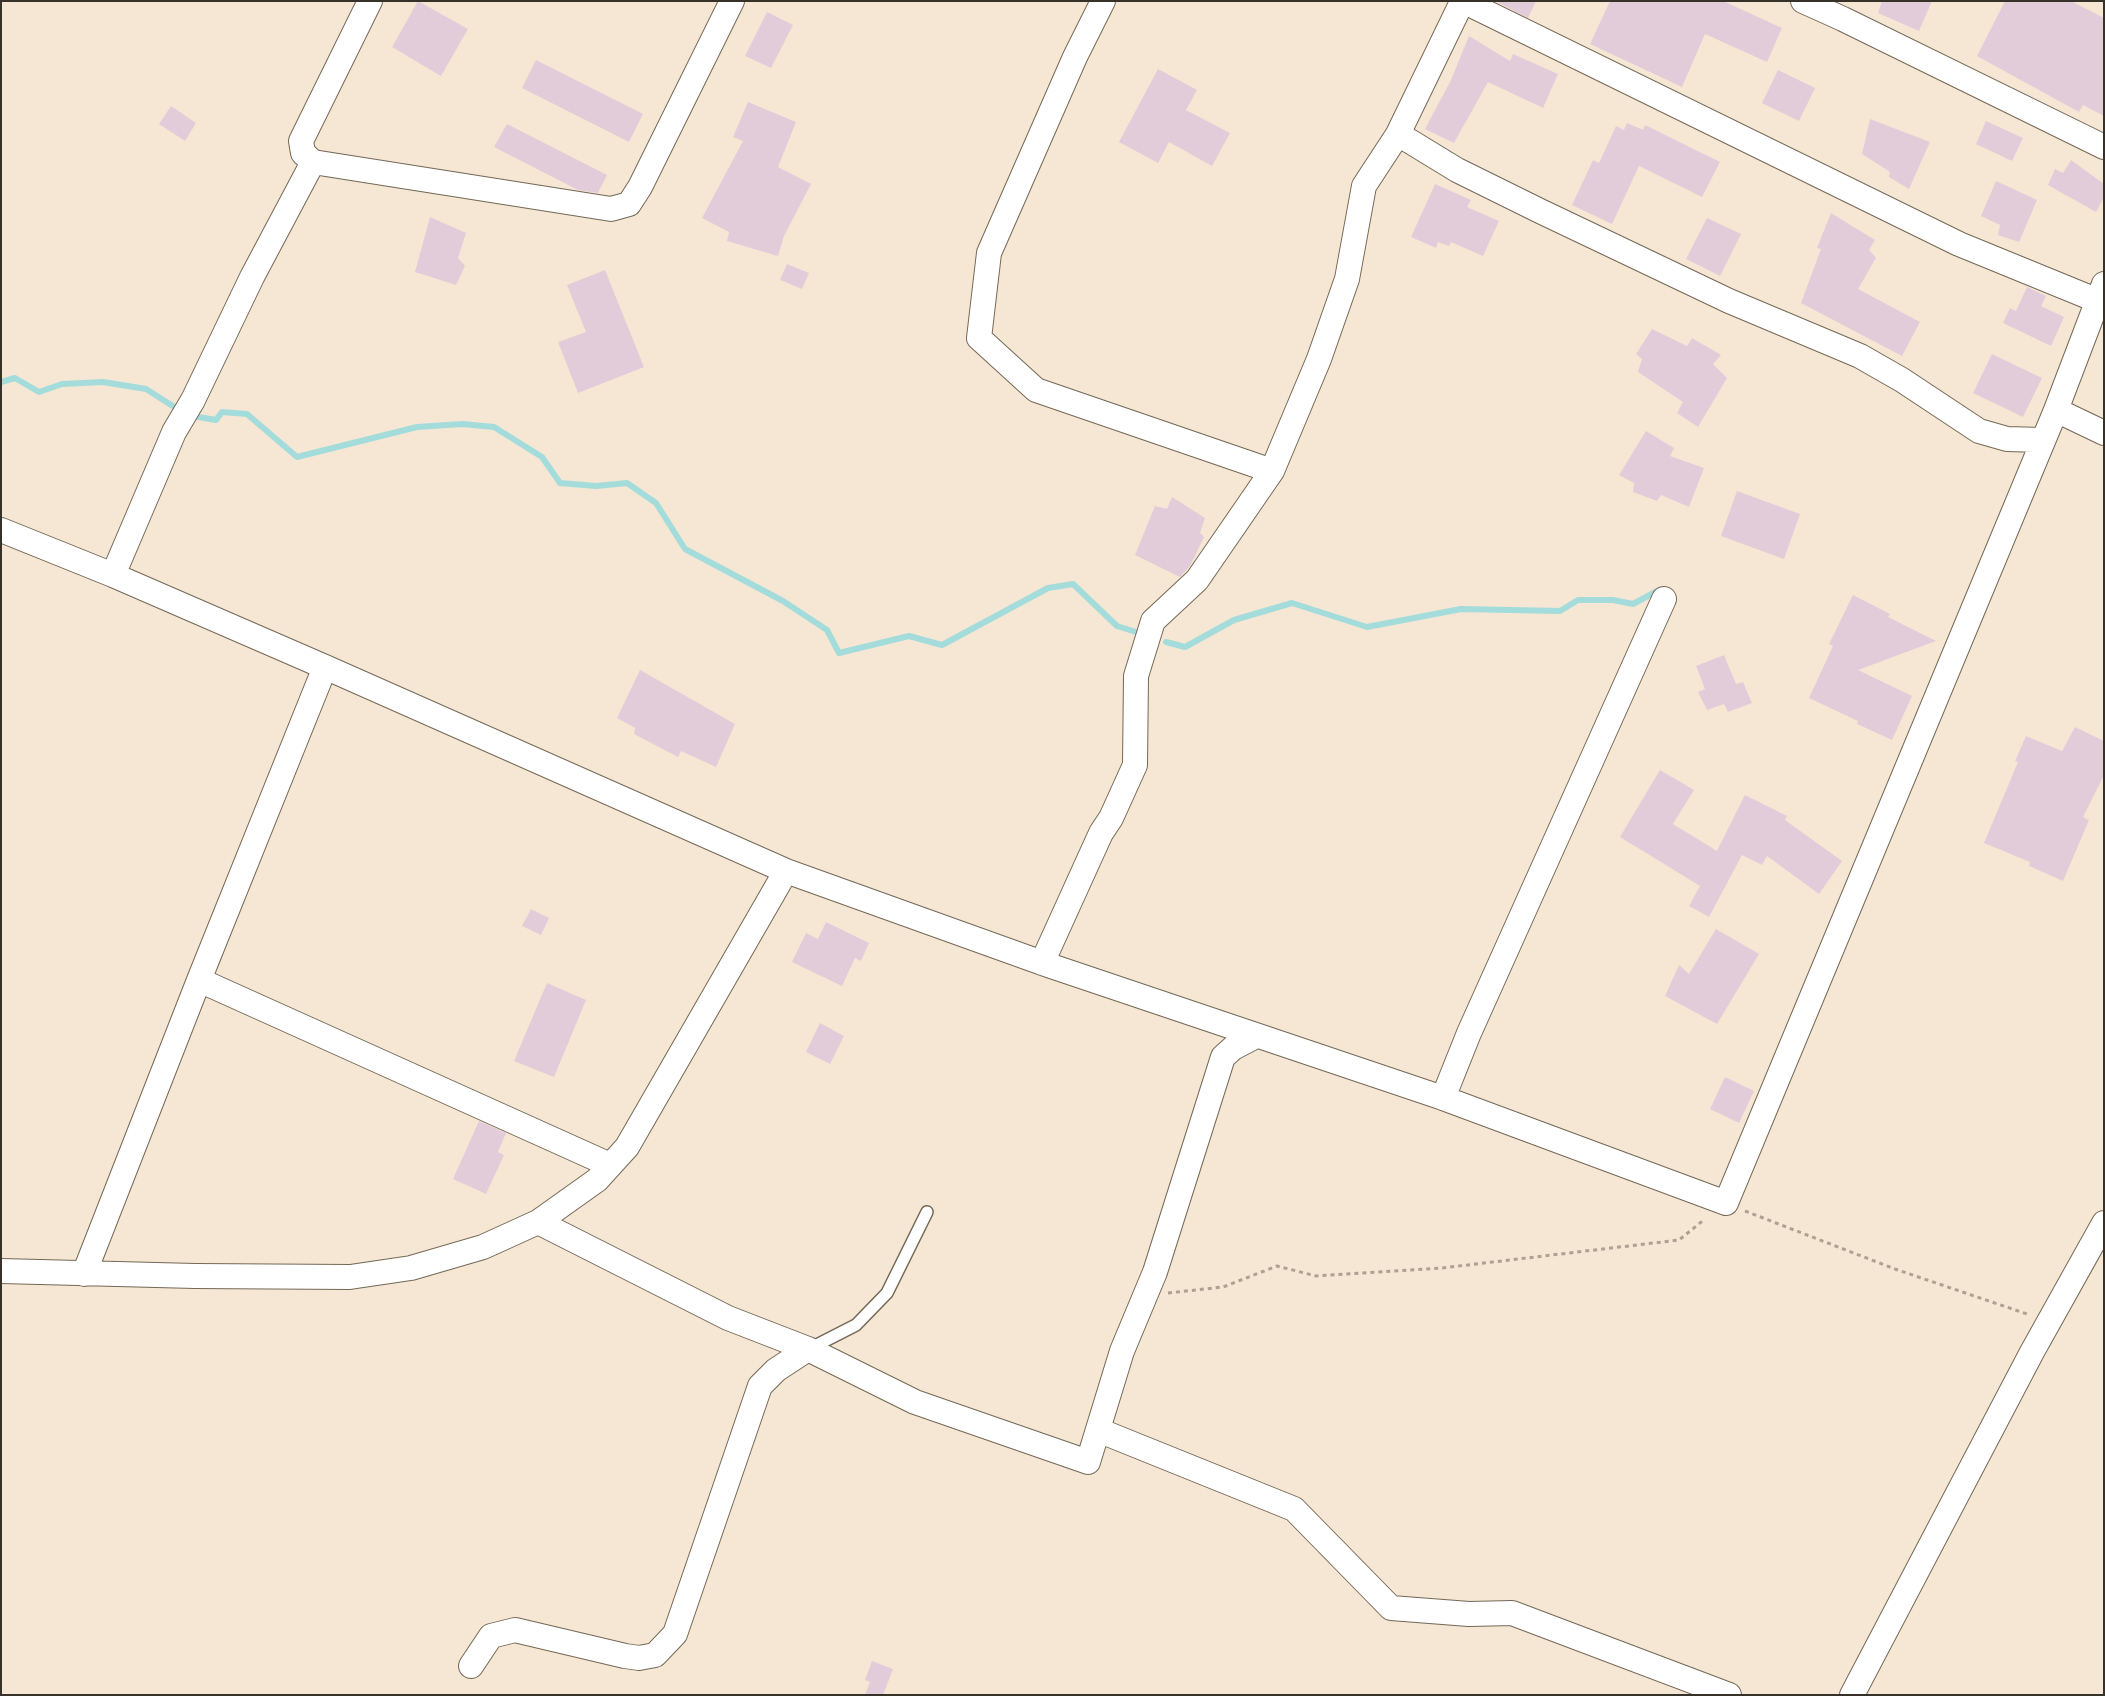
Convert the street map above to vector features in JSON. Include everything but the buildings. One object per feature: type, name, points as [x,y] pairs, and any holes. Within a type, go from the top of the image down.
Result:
[{"type":"street","points":[[370,1],[301,141],[303,153],[312,162],[611,209],[629,204],[640,187],[732,1]]},
{"type":"street","points":[[1103,1],[1075,57],[989,254],[979,338],[1036,390],[1272,471]]},
{"type":"street","points":[[1803,1],[2104,147]]},
{"type":"street","points":[[1,530],[113,575],[325,667],[786,871],[1042,963],[1443,1098],[1726,1203],[2056,410],[2100,292],[1959,244],[1462,2],[1398,134],[1364,186],[1347,279],[1320,358],[1272,471],[1197,580],[1153,621],[1136,676],[1134,765],[1042,963]]},
{"type":"street","points":[[1398,134],[1457,170],[1540,211],[1730,301],[1860,356],[1902,380],[1943,409],[1979,431],[2008,439],[2042,440]]},
{"type":"street","points":[[113,575],[174,432],[193,400],[252,277],[312,162]]},
{"type":"street","points":[[2056,410],[2104,433]]},
{"type":"street","points":[[1443,1098],[1468,1033],[1664,599]]},
{"type":"street","points":[[84,1274],[199,980],[325,667]]},
{"type":"street","points":[[1,1271],[289,1278],[350,1276],[411,1268],[483,1247],[538,1222],[597,1180],[627,1147],[786,871]]},
{"type":"street","points":[[199,980],[610,1165]]},
{"type":"street","points":[[538,1222],[728,1318],[808,1349],[915,1402],[1088,1462],[1122,1351],[1155,1272],[1223,1058],[1233,1048],[1256,1036]]},
{"type":"street","points":[[1852,1695],[2032,1352],[2104,1223]]},
{"type":"street","points":[[471,1666],[491,1636],[515,1630],[625,1656],[639,1658],[655,1654],[675,1634],[760,1386],[776,1370],[808,1349]]},
{"type":"street","points":[[1098,1430],[1294,1509],[1391,1608],[1469,1614],[1512,1614],[1729,1695]]},
{"type":"lane","points":[[808,1349],[856,1325],[887,1293],[927,1212]]},
{"type":"path","points":[[1145,1295],[1223,1288],[1277,1266],[1316,1276],[1442,1268],[1679,1240],[1726,1203],[1895,1269],[2050,1322]]},
{"type":"waterway","points":[[1,382],[15,378],[39,392],[62,384],[103,382],[146,389],[187,415],[216,420],[222,412],[247,414],[297,457],[417,427],[462,424],[494,427],[542,457],[560,483],[596,486],[627,483],[656,503],[685,549],[783,601],[827,630],[839,653],[909,636],[942,645],[1048,588],[1073,584],[1117,626],[1136,632]]},
{"type":"waterway","points":[[1166,642],[1185,647],[1234,620],[1292,603],[1367,627],[1461,609],[1560,611],[1578,600],[1613,600],[1633,604],[1659,590]]}]
